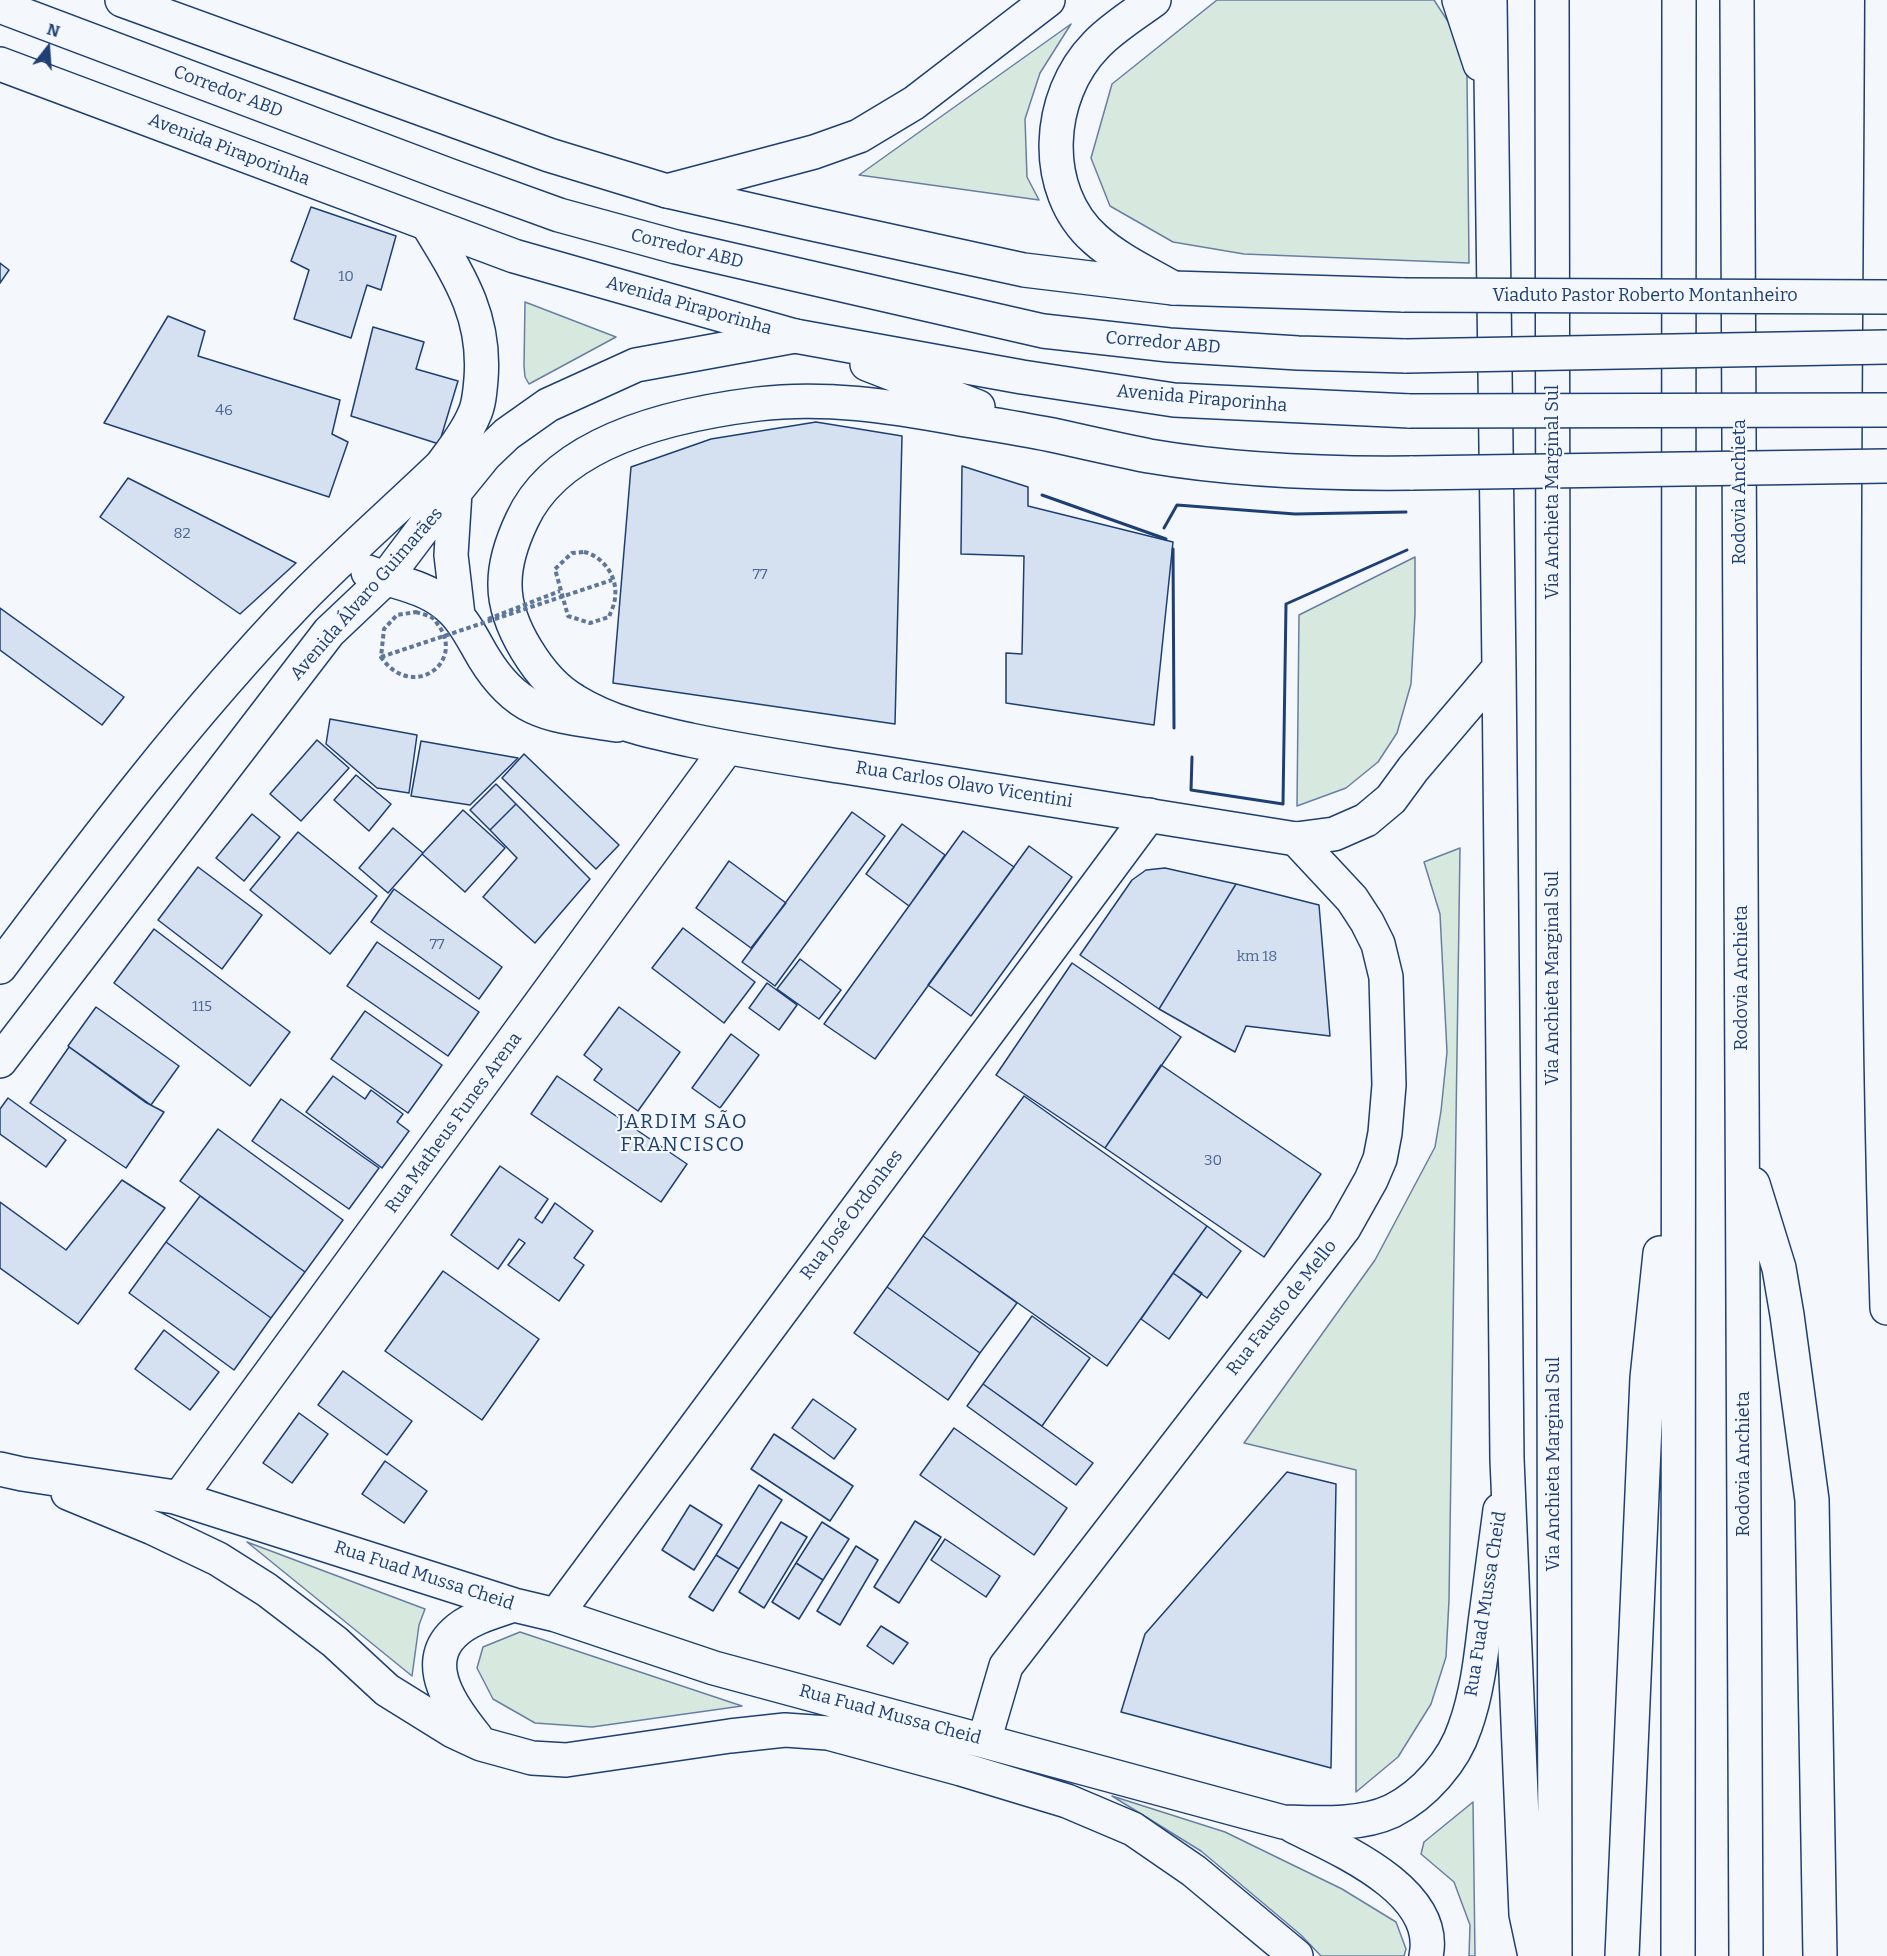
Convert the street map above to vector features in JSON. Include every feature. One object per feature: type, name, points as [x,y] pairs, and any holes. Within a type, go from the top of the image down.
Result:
[{"type":"main road","points":[[122,0],[549,155],[668,191],[1024,270],[1173,288]]},
{"type":"main road","points":[[668,191],[814,152],[859,136],[914,103],[1048,0]]},
{"type":"main road","points":[[1154,0],[1096,45],[1079,67],[1060,110],[1056,136],[1056,160],[1059,184],[1068,205],[1080,223],[1114,254],[1173,288]]},
{"type":"main road","points":[[1459,0],[1490,94]]},
{"type":"main road","points":[[1490,0],[1507,1459],[1526,1914],[1535,1956]]},
{"type":"main road","name":"Via Anchieta Marginal Sul","points":[[1552,0],[1555,1956]]},
{"type":"main road","points":[[1678,1956],[1679,0]]},
{"type":"main road","name":"Rodovia Anchieta","points":[[1737,0],[1746,1956]]},
{"type":"main road","points":[[1882,0],[1882,1136],[1887,1308]]},
{"type":"main road","name":"Corredor ABD","points":[[0,6],[549,211],[676,247],[1043,331],[1169,345],[1298,353],[1406,356],[1887,347]]},
{"type":"main road","name":"Avenida Piraporinha","points":[[0,64],[514,256],[795,336],[1022,377],[1174,400],[1410,411],[1887,410]]},
{"type":"main road","name":"Avenida Álvaro Guimarães","points":[[0,968],[62,883],[161,757],[231,675],[300,600],[441,466],[475,414],[483,363],[478,324],[462,281],[428,225]]},
{"type":"main road","name":"Viaduto Pastor Roberto Montanheiro","points":[[1173,288],[1404,295],[1887,297]]},
{"type":"main road","points":[[795,336],[1051,435],[1148,456],[1227,467],[1307,472],[1413,473],[1887,466]]},
{"type":"main road","name":"Avenida Álvaro Guimarães","points":[[0,1061],[329,632],[385,579],[428,522],[485,454],[507,434],[548,405],[636,365],[795,336]]},
{"type":"main road","name":"Rua Carlos Olavo Vicentini","points":[[632,728],[571,699],[548,679],[520,637],[507,599],[505,583],[508,562],[515,538],[533,499],[545,483],[575,459],[598,446],[658,425],[698,415],[760,404],[807,401],[892,406],[1051,435]]},
{"type":"main road","points":[[451,625],[451,555],[455,492]]},
{"type":"main road","name":"Rua Carlos Olavo Vicentini","points":[[342,560],[385,579],[414,586],[430,594],[451,625],[509,692],[534,708],[565,717],[727,748],[1296,839],[1334,834],[1366,820],[1391,799],[1413,769],[1499,668]]},
{"type":"main road","name":"Rua Matheus Funes Arena","points":[[179,1498],[727,748]]},
{"type":"main road","name":"Rua José Ordonhes","points":[[555,1615],[1149,815]]},
{"type":"main road","name":"Rua Fausto de Mello","points":[[984,1741],[1006,1666],[1344,1228],[1380,1159],[1389,1085],[1386,978],[1378,944],[1352,899],[1296,839]]},
{"type":"main road","points":[[1622,1956],[1647,1378],[1678,1081]]},
{"type":"main road","points":[[1743,1152],[1779,1268],[1812,1500],[1820,1956]]},
{"type":"main road","name":"Rua Fuad Mussa Cheid","points":[[11,1471],[179,1498],[514,1605],[555,1615],[714,1668],[1283,1822],[1320,1823],[1351,1821],[1390,1811],[1420,1794],[1443,1768],[1465,1728],[1479,1669],[1507,1459]]},
{"type":"main road","name":"Rua Fuad Mussa Cheid","points":[[11,1471],[153,1528],[218,1559],[284,1603],[335,1642],[387,1689],[453,1731],[481,1744],[532,1758],[566,1760],[784,1730],[828,1733],[962,1769],[1067,1801],[1133,1830],[1194,1871],[1296,1956]]},
{"type":"main road","points":[[481,1744],[453,1709],[445,1690],[440,1670],[443,1649],[453,1633],[472,1620],[514,1605]]},
{"type":"main road","points":[[1283,1822],[1358,1860],[1403,1891],[1413,1904],[1423,1924],[1426,1956]]},
{"type":"path","points":[[584,552],[595,555],[605,564],[612,579],[616,596],[609,617],[590,623],[568,616],[555,569],[572,553],[584,552]]},
{"type":"path","points":[[381,657],[612,579]]},
{"type":"path","points":[[451,625],[446,651],[440,666],[427,675],[411,678],[396,673],[381,657],[384,629],[398,615],[416,612],[451,625],[560,591]]},
{"type":"shaded area","points":[[1217,0],[1434,0],[1449,23],[1467,76],[1469,263],[1244,254],[1173,242],[1110,206],[1091,158],[1112,84]]},
{"type":"shaded area","points":[[1071,24],[1040,73],[1025,119],[1027,177],[1039,200],[859,175]]},
{"type":"shaded area","points":[[525,302],[616,337],[529,384],[525,377],[524,366]]},
{"type":"shaded area","points":[[1415,557],[1411,684],[1397,733],[1378,762],[1346,788],[1297,806],[1299,615]]},
{"type":"shaded area","points":[[1460,848],[1449,1600],[1446,1657],[1431,1704],[1398,1757],[1356,1792],[1356,1470],[1244,1443],[1375,1260],[1435,1147],[1447,1052],[1440,914],[1424,862]]},
{"type":"shaded area","points":[[247,1542],[425,1609],[419,1625],[412,1676]]},
{"type":"shaded area","points":[[520,1632],[742,1706],[592,1727],[535,1723],[493,1699],[477,1668],[483,1647]]},
{"type":"shaded area","points":[[1112,1796],[1225,1832],[1342,1889],[1396,1922],[1406,1949],[1404,1956],[1321,1956],[1301,1935],[1201,1851]]},
{"type":"shaded area","points":[[1473,1802],[1475,1956],[1469,1956],[1470,1925],[1454,1882],[1421,1854],[1424,1842]]},
{"type":"building","points":[[311,207],[396,236],[381,290],[367,285],[351,338],[294,319],[309,270],[291,261]]},
{"type":"building","points":[[0,263],[9,270],[0,283]]},
{"type":"building","points":[[168,316],[205,331],[198,356],[340,400],[332,434],[348,442],[329,497],[104,423]]},
{"type":"building","points":[[373,327],[424,342],[416,369],[458,381],[439,444],[351,416]]},
{"type":"building","points":[[816,422],[902,436],[895,724],[613,683],[631,467],[711,439]]},
{"type":"building","points":[[962,466],[1028,487],[1028,506],[1173,542],[1154,725],[1006,703],[1006,653],[1022,654],[1024,556],[961,554]]},
{"type":"building","points":[[128,478],[296,563],[240,614],[100,517]]},
{"type":"building","points":[[0,608],[124,697],[102,725],[0,650]]},
{"type":"building","points":[[330,719],[417,735],[409,793],[377,788],[326,744]]},
{"type":"building","points":[[317,740],[349,768],[301,821],[270,794]]},
{"type":"building","points":[[421,741],[518,758],[470,805],[411,796]]},
{"type":"building","points":[[524,754],[619,845],[596,869],[502,778]]},
{"type":"building","points":[[356,775],[391,804],[369,831],[334,800]]},
{"type":"building","points":[[496,784],[516,804],[490,830],[470,810]]},
{"type":"building","points":[[516,804],[590,879],[535,943],[483,897],[517,858],[490,830]]},
{"type":"building","points":[[463,810],[505,848],[465,892],[422,854]]},
{"type":"building","points":[[852,812],[885,836],[775,986],[742,962]]},
{"type":"building","points":[[252,814],[280,837],[244,881],[216,858]]},
{"type":"building","points":[[902,824],[945,855],[909,906],[866,874]]},
{"type":"building","points":[[393,828],[423,853],[388,893],[359,868]]},
{"type":"building","points":[[963,831],[1014,867],[875,1059],[824,1024]]},
{"type":"building","points":[[298,832],[377,896],[330,954],[250,890]]},
{"type":"building","points":[[1029,846],[1072,877],[971,1016],[928,985]]},
{"type":"building","points":[[729,861],[786,903],[751,948],[696,908]]},
{"type":"building","points":[[198,867],[262,915],[222,969],[158,920]]},
{"type":"building","points":[[1165,868],[1236,884],[1159,1009],[1080,955],[1132,880],[1146,870]]},
{"type":"building","points":[[1236,884],[1319,905],[1330,1036],[1246,1026],[1235,1052],[1159,1009]]},
{"type":"building","points":[[394,889],[502,967],[479,999],[371,922]]},
{"type":"building","points":[[683,928],[755,982],[724,1023],[652,968]]},
{"type":"building","points":[[154,929],[290,1032],[250,1086],[114,983]]},
{"type":"building","points":[[377,942],[479,1012],[448,1056],[347,986]]},
{"type":"building","points":[[800,959],[841,990],[819,1019],[777,989]]},
{"type":"building","points":[[1072,963],[1181,1037],[1105,1148],[996,1075]]},
{"type":"building","points":[[767,983],[797,1005],[779,1030],[749,1008]]},
{"type":"building","points":[[96,1007],[179,1066],[151,1105],[68,1046]]},
{"type":"building","points":[[619,1007],[680,1052],[638,1111],[594,1080],[602,1069],[584,1055]]},
{"type":"building","points":[[365,1011],[442,1065],[408,1113],[331,1059]]},
{"type":"building","points":[[731,1034],[759,1055],[720,1108],[692,1088]]},
{"type":"building","points":[[69,1047],[145,1102],[164,1112],[126,1168],[30,1103]]},
{"type":"building","points":[[1161,1065],[1321,1174],[1264,1257],[1105,1148]]},
{"type":"building","points":[[333,1076],[365,1099],[371,1090],[403,1114],[397,1122],[409,1131],[382,1168],[306,1112]]},
{"type":"building","points":[[557,1076],[687,1164],[661,1202],[531,1114]]},
{"type":"building","points":[[1024,1096],[1207,1226],[1107,1366],[923,1236]]},
{"type":"building","points":[[8,1098],[66,1140],[46,1167],[0,1134],[0,1109]]},
{"type":"building","points":[[281,1099],[379,1168],[349,1209],[252,1141]]},
{"type":"building","points":[[218,1129],[343,1220],[305,1272],[180,1181]]},
{"type":"building","points":[[500,1166],[548,1199],[535,1218],[542,1223],[555,1203],[593,1231],[574,1258],[584,1265],[559,1301],[508,1265],[525,1243],[519,1239],[498,1269],[451,1235]]},
{"type":"building","points":[[122,1180],[165,1208],[78,1324],[0,1268],[0,1202],[66,1250]]},
{"type":"building","points":[[200,1196],[305,1272],[271,1318],[166,1242]]},
{"type":"building","points":[[1207,1226],[1241,1251],[1207,1298],[1173,1273]]},
{"type":"building","points":[[923,1236],[1017,1303],[980,1353],[887,1287]]},
{"type":"building","points":[[166,1242],[271,1318],[234,1370],[129,1293]]},
{"type":"building","points":[[443,1271],[539,1339],[482,1420],[385,1351]]},
{"type":"building","points":[[1173,1273],[1202,1293],[1169,1339],[1141,1319]]},
{"type":"building","points":[[887,1287],[980,1353],[948,1400],[854,1333]]},
{"type":"building","points":[[1032,1316],[1090,1358],[1042,1426],[983,1384]]},
{"type":"building","points":[[164,1330],[219,1372],[190,1410],[135,1369]]},
{"type":"building","points":[[343,1371],[412,1421],[387,1455],[318,1405]]},
{"type":"building","points":[[983,1384],[1093,1463],[1076,1485],[967,1406]]},
{"type":"building","points":[[813,1399],[856,1429],[834,1459],[792,1428]]},
{"type":"building","points":[[299,1413],[328,1434],[292,1483],[263,1463]]},
{"type":"building","points":[[954,1428],[1067,1508],[1034,1555],[920,1475]]},
{"type":"building","points":[[774,1434],[853,1486],[830,1521],[751,1469]]},
{"type":"building","points":[[385,1461],[427,1491],[404,1523],[362,1494]]},
{"type":"building","points":[[1287,1472],[1336,1484],[1331,1768],[1121,1712],[1145,1634]]},
{"type":"building","points":[[759,1485],[782,1500],[739,1569],[716,1555]]},
{"type":"building","points":[[690,1505],[722,1525],[694,1570],[662,1550]]},
{"type":"building","points":[[915,1521],[941,1537],[899,1603],[874,1587]]},
{"type":"building","points":[[781,1522],[807,1537],[764,1608],[739,1592]]},
{"type":"building","points":[[822,1522],[849,1539],[823,1580],[796,1563]]},
{"type":"building","points":[[945,1539],[1000,1576],[986,1597],[931,1560]]},
{"type":"building","points":[[856,1546],[878,1560],[840,1625],[817,1611]]},
{"type":"building","points":[[716,1555],[739,1569],[713,1611],[689,1597]]},
{"type":"building","points":[[796,1563],[823,1580],[799,1619],[772,1602]]},
{"type":"building","points":[[881,1626],[908,1643],[893,1664],[867,1646]]},
{"type":"wall","points":[[1042,495],[1166,539]]},
{"type":"wall","points":[[1164,528],[1177,505],[1295,514],[1406,512]]},
{"type":"wall","points":[[1173,549],[1174,728]]},
{"type":"wall","points":[[1192,757],[1191,790],[1283,804],[1286,604],[1407,550]]},
{"type":"district","name":"JARDIM SÃO FRANCISCO","points":[[683,1134]]}]
